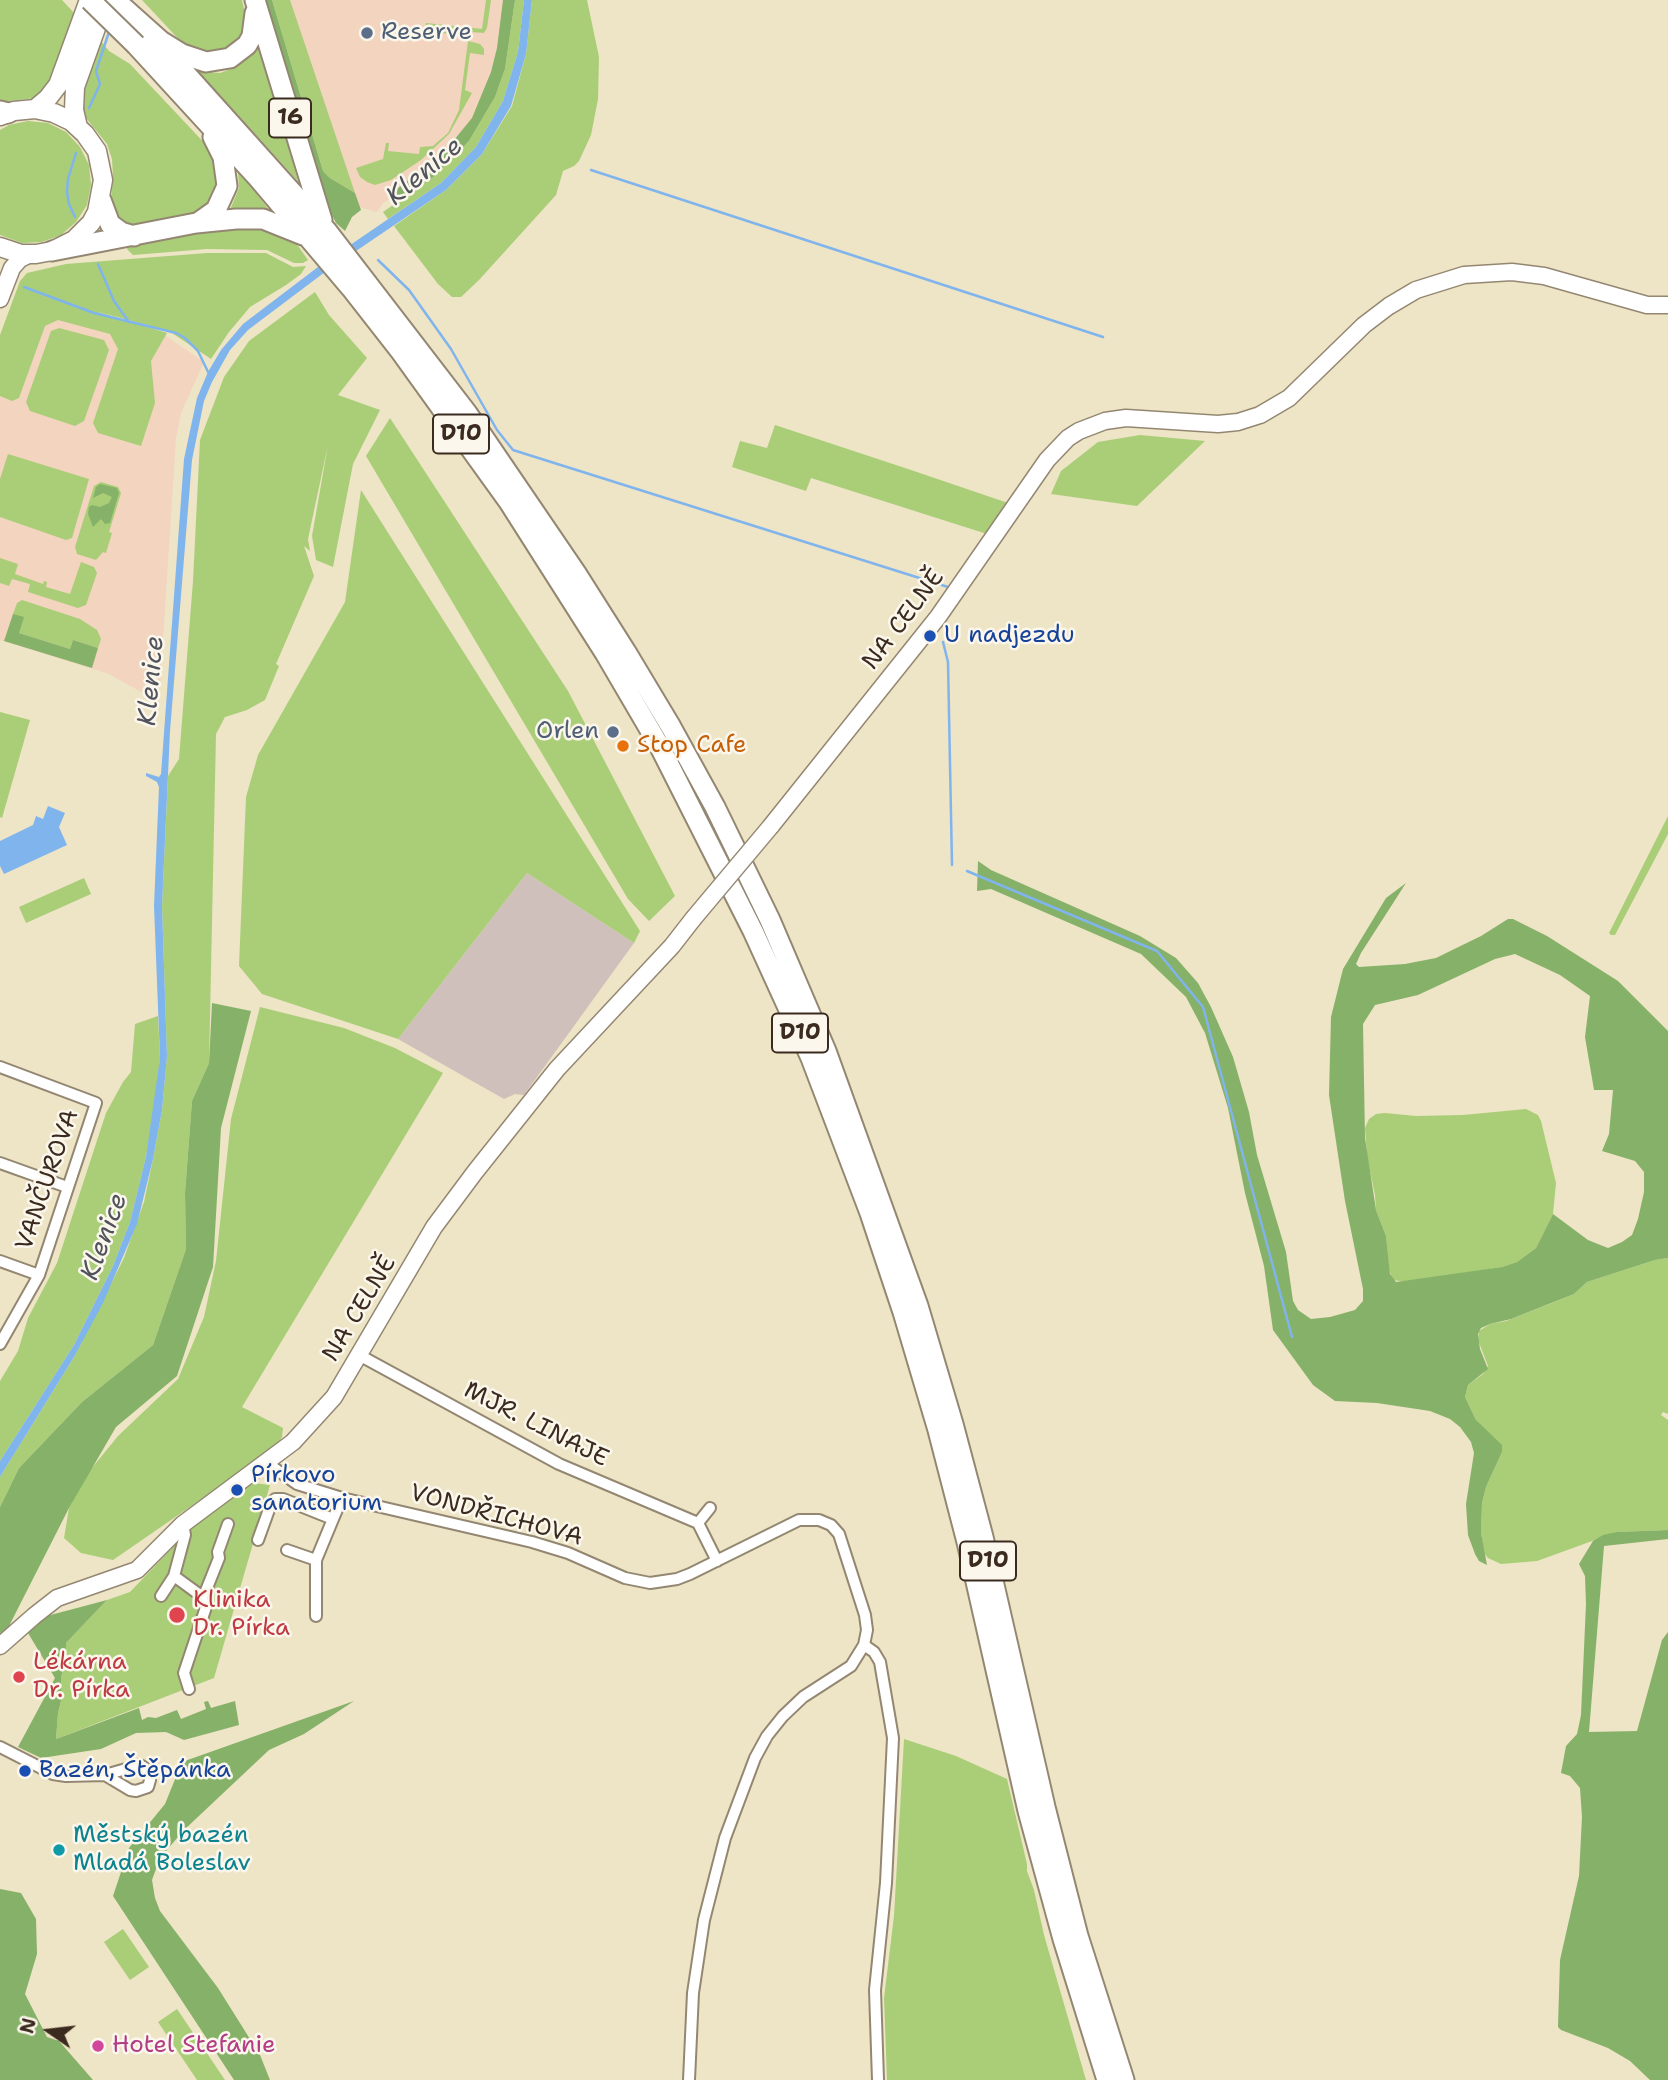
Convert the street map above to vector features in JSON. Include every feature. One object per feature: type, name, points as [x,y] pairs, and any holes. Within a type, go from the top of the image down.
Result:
[{"type":"highway","name":"D10","points":[[89,0],[136,45],[320,236]]},
{"type":"highway","name":"D10","points":[[115,0],[142,25],[467,414],[576,573],[671,727],[715,807],[770,920],[835,1074],[918,1306],[950,1411],[983,1537],[1068,1898],[1124,2080]]},
{"type":"highway","points":[[142,25],[183,54],[206,62],[218,61],[239,53],[247,45],[255,23],[255,2]]},
{"type":"highway","name":"16","points":[[255,2],[312,190],[320,236]]},
{"type":"highway","points":[[194,106],[223,157],[227,186],[216,210],[196,223]]},
{"type":"highway","points":[[101,200],[110,224],[121,232],[134,236]]},
{"type":"highway","points":[[52,251],[196,223],[236,219],[263,219],[320,236]]},
{"type":"highway","name":"D10","points":[[358,283],[401,352],[485,468],[564,585],[606,653],[660,747],[718,858],[811,1058],[870,1213],[938,1430],[967,1542],[1028,1811],[1063,1939],[1107,2080]]},
{"type":"main road","points":[[35,109],[58,85],[89,0]]},
{"type":"main road","points":[[78,127],[74,110],[75,87],[106,0]]},
{"type":"main road","points":[[0,247],[30,254],[64,247],[83,232],[97,212],[103,180],[100,160],[92,142],[78,127],[54,113],[35,109],[3,113]]},
{"type":"street","points":[[0,299],[12,268],[20,259],[30,254]]},
{"type":"street","name":"NA CELNĚ","points":[[0,1646],[57,1598],[137,1570],[183,1524],[267,1463],[293,1442],[321,1413],[359,1355],[434,1227],[483,1162],[557,1069],[665,953],[771,826],[938,617],[1047,460],[1068,438],[1087,427],[1114,419],[1137,418],[1218,424],[1238,422],[1261,415],[1289,397],[1364,325],[1389,306],[1416,290],[1464,275],[1512,272],[1544,276],[1647,305],[1668,305]]},
{"type":"street","name":"VANČUROVA","points":[[0,1067],[96,1103],[38,1275],[0,1344]]},
{"type":"street","points":[[0,1163],[67,1187]]},
{"type":"street","points":[[0,1262],[38,1275]]},
{"type":"street","name":"MJR. LINAJE","points":[[359,1355],[531,1450],[698,1523]]},
{"type":"street","name":"VONDŘICHOVA","points":[[267,1463],[297,1484],[342,1498],[532,1542],[637,1581],[650,1583],[677,1579],[799,1520],[813,1518],[835,1529],[842,1539],[865,1615],[867,1630],[864,1645]]},
{"type":"street","points":[[316,1616],[316,1560],[342,1498]]},
{"type":"street","points":[[258,1541],[275,1499],[283,1499],[332,1519]]},
{"type":"street","points":[[710,1508],[698,1523],[717,1561]]},
{"type":"street","points":[[162,1596],[174,1576],[185,1535],[183,1524]]},
{"type":"street","points":[[200,1595],[205,1593],[219,1558],[218,1552],[228,1524]]},
{"type":"street","points":[[287,1550],[316,1560]]},
{"type":"street","points":[[174,1576],[200,1595],[206,1607],[184,1673],[189,1689]]},
{"type":"street","points":[[689,2080],[693,1993],[704,1920],[725,1838],[755,1758],[767,1736],[783,1716],[803,1698],[851,1666],[864,1645],[874,1652],[880,1662],[892,1738],[886,1883],[875,1990],[878,2080]]},
{"type":"street","points":[[0,1746],[53,1774],[105,1775]]},
{"type":"shaded area","points":[[277,0],[509,0],[501,61],[477,120],[417,183],[383,203],[377,212],[342,202]]},
{"type":"shaded area","points":[[61,303],[166,336],[204,362],[181,413],[176,438],[159,702],[109,674],[0,640],[0,352]]},
{"type":"shaded area","points":[[527,873],[634,943],[524,1095],[515,1094],[504,1099],[398,1039]]},
{"type":"green space","points":[[0,0],[62,0],[75,14],[50,80],[36,98],[0,102]]},
{"type":"green space","points":[[142,0],[242,0],[244,26],[232,47],[211,55],[186,47]]},
{"type":"green space","points":[[264,0],[272,0],[323,171],[355,193],[361,210],[352,217],[345,231],[336,223],[321,193]]},
{"type":"green space","points":[[272,0],[290,0],[355,193],[323,171]]},
{"type":"green space","points":[[486,0],[491,0],[484,33],[458,31],[457,35],[425,31],[426,23],[482,29]]},
{"type":"green space","points":[[503,0],[515,0],[505,69],[495,97],[469,141],[436,175],[401,200],[393,198],[394,191],[441,156],[472,118],[491,72]]},
{"type":"green space","points":[[515,0],[524,0],[518,52],[503,101],[476,147],[441,183],[388,219],[383,212],[436,175],[469,141],[495,97],[505,69]]},
{"type":"green space","points":[[532,0],[587,0],[599,57],[598,99],[591,135],[579,161],[563,171],[556,195],[479,280],[461,297],[452,297],[438,284],[394,226],[446,190],[482,154],[512,106],[526,54]]},
{"type":"green space","points":[[100,40],[109,51],[130,64],[211,150],[220,169],[215,199],[199,212],[135,226],[118,220],[111,203],[112,159],[107,144],[86,118],[83,107],[84,86]]},
{"type":"green space","points":[[468,41],[480,44],[484,55],[470,53],[465,90],[472,93],[449,134],[421,160],[391,180],[375,185],[360,177],[356,168],[383,159],[386,143],[389,143],[388,151],[419,154],[420,147],[433,146],[448,133],[459,110]]},
{"type":"green space","points":[[259,42],[298,181],[198,71],[220,73],[231,69],[244,61]]},
{"type":"green space","points":[[28,121],[48,123],[66,132],[80,147],[89,165],[91,185],[87,205],[76,222],[61,235],[42,242],[22,243],[0,235],[0,130]]},
{"type":"green space","points":[[238,172],[270,211],[253,208],[230,210],[239,188]]},
{"type":"green space","points":[[254,224],[296,243],[308,260],[294,263],[267,250],[207,249],[133,255],[127,249],[129,244]]},
{"type":"green space","points":[[207,253],[266,253],[293,267],[306,266],[301,274],[286,285],[250,307],[211,359],[169,331],[95,311],[167,333],[151,361],[155,403],[141,446],[98,433],[93,423],[118,349],[110,334],[58,320],[45,326],[19,398],[12,401],[0,396],[0,335],[20,281],[27,273],[66,264]]},
{"type":"green space","points":[[315,292],[329,315],[367,358],[338,395],[380,410],[353,464],[333,567],[316,560],[312,536],[328,445],[308,539],[310,551],[304,546],[314,576],[276,664],[279,666],[265,700],[247,710],[225,717],[216,734],[209,1063],[192,1101],[185,1193],[186,1249],[153,1345],[82,1402],[19,1468],[0,1507],[0,1477],[74,1357],[124,1258],[144,1202],[153,1159],[162,1110],[167,1056],[162,906],[168,776],[179,759],[193,581],[200,440],[224,377],[249,341]]},
{"type":"green space","points":[[59,328],[104,340],[109,350],[84,421],[75,426],[30,411],[26,402],[51,331]]},
{"type":"green space","points":[[390,418],[568,691],[675,896],[649,921],[628,899],[366,456]]},
{"type":"green space","points":[[775,425],[1008,503],[987,534],[811,478],[806,491],[732,467],[740,441],[767,448]]},
{"type":"green space","points":[[1140,435],[1205,441],[1137,506],[1051,494],[1061,471],[1098,442]]},
{"type":"green space","points":[[8,454],[89,479],[72,538],[66,540],[0,517],[0,479]]},
{"type":"green space","points":[[101,482],[118,487],[121,493],[109,532],[112,533],[106,553],[103,552],[96,560],[77,554],[75,547],[94,486]]},
{"type":"green space","points":[[100,484],[117,488],[119,493],[110,523],[105,524],[101,519],[93,527],[88,514],[89,507],[100,507],[109,503],[112,497],[103,493],[93,498],[96,487]]},
{"type":"green space","points":[[361,490],[640,931],[634,943],[527,873],[398,1039],[262,994],[239,966],[246,797],[258,755],[345,602]]},
{"type":"green space","points":[[0,558],[18,564],[15,574],[43,584],[44,581],[47,582],[46,587],[70,594],[81,562],[94,567],[97,573],[86,605],[78,608],[28,592],[30,584],[12,579],[9,586],[0,583]]},
{"type":"green space","points":[[22,600],[80,619],[97,630],[101,639],[98,648],[73,640],[70,649],[19,633],[13,614],[17,603]]},
{"type":"green space","points":[[13,614],[24,617],[19,633],[70,649],[73,640],[98,648],[92,668],[4,641]]},
{"type":"green space","points":[[0,712],[30,720],[2,818],[0,817]]},
{"type":"green space","points":[[1668,816],[1668,834],[1615,935],[1611,935],[1609,933]]},
{"type":"green space","points":[[978,861],[991,870],[1140,936],[1176,958],[1198,983],[1233,1057],[1249,1112],[1257,1155],[1286,1252],[1293,1301],[1298,1310],[1311,1319],[1355,1310],[1363,1301],[1329,1095],[1331,1017],[1343,969],[1386,898],[1406,883],[1361,953],[1356,964],[1359,967],[1405,964],[1436,958],[1508,919],[1513,919],[1547,936],[1618,981],[1668,1031],[1668,1258],[1587,1282],[1574,1294],[1511,1319],[1490,1324],[1481,1328],[1478,1334],[1480,1349],[1488,1369],[1468,1385],[1465,1397],[1476,1420],[1502,1445],[1502,1452],[1486,1487],[1482,1503],[1481,1533],[1487,1565],[1479,1561],[1468,1535],[1466,1504],[1474,1453],[1471,1442],[1460,1427],[1450,1419],[1430,1411],[1377,1403],[1335,1401],[1313,1385],[1273,1330],[1264,1266],[1245,1193],[1228,1108],[1205,1033],[1186,997],[1141,954],[991,889],[977,891]],"holes":[[[1515,954],[1560,975],[1590,996],[1585,1037],[1594,1090],[1613,1090],[1609,1134],[1602,1151],[1635,1161],[1644,1172],[1644,1192],[1632,1235],[1608,1248],[1588,1240],[1553,1214],[1536,1248],[1517,1262],[1502,1267],[1396,1282],[1390,1274],[1386,1236],[1376,1210],[1365,1138],[1363,1024],[1375,1005],[1418,995],[1495,959]]]},
{"type":"green space","points":[[84,878],[91,894],[26,923],[19,907]]},
{"type":"green space","points":[[212,1003],[251,1011],[221,1128],[213,1267],[177,1376],[116,1427],[69,1508],[8,1628],[0,1633],[0,1507],[19,1468],[82,1402],[153,1345],[186,1249],[185,1193],[192,1101],[209,1063]]},
{"type":"green space","points":[[260,1007],[344,1028],[395,1048],[443,1073],[242,1407],[283,1428],[282,1437],[274,1449],[113,1560],[81,1553],[64,1538],[69,1508],[87,1474],[118,1436],[178,1379],[204,1317],[216,1261],[231,1119]]},
{"type":"green space","points":[[158,1016],[160,1058],[154,1109],[146,1157],[130,1222],[113,1266],[74,1345],[0,1461],[0,1381],[18,1351],[28,1318],[57,1263],[106,1113],[131,1072],[135,1024]]},
{"type":"green space","points":[[1526,1109],[1538,1115],[1541,1121],[1556,1183],[1553,1214],[1536,1248],[1517,1262],[1502,1267],[1408,1282],[1392,1280],[1386,1236],[1376,1210],[1367,1156],[1365,1128],[1369,1119],[1376,1114],[1385,1113],[1416,1116],[1463,1115]]},
{"type":"green space","points":[[1668,1258],[1668,1414],[1663,1412],[1661,1415],[1668,1420],[1668,1530],[1617,1532],[1537,1561],[1501,1564],[1488,1558],[1484,1553],[1481,1533],[1482,1503],[1486,1487],[1502,1452],[1476,1420],[1465,1397],[1468,1385],[1483,1374],[1488,1366],[1478,1340],[1479,1331],[1490,1324],[1506,1321],[1574,1294],[1587,1282]]},
{"type":"green space","points":[[254,1483],[270,1485],[214,1678],[56,1739],[66,1643],[107,1600],[130,1592],[197,1522],[234,1494]]},
{"type":"green space","points":[[1668,1530],[1668,1539],[1604,1546],[1589,1732],[1637,1731],[1662,1640],[1668,1632],[1668,2080],[1650,2080],[1630,2061],[1608,2048],[1558,2027],[1560,1960],[1579,1876],[1582,1817],[1580,1788],[1570,1776],[1561,1773],[1566,1746],[1577,1734],[1581,1715],[1586,1604],[1585,1576],[1579,1564],[1593,1541],[1603,1535]]},
{"type":"green space","points":[[107,1600],[66,1643],[56,1739],[139,1708],[142,1720],[177,1710],[181,1719],[206,1709],[204,1702],[208,1701],[211,1708],[235,1701],[239,1725],[184,1740],[166,1732],[136,1733],[101,1749],[41,1758],[18,1747],[55,1678],[28,1633],[43,1617]]},
{"type":"green space","points":[[354,1701],[304,1734],[269,1750],[184,1830],[160,1858],[152,1880],[160,1911],[218,1988],[260,2055],[270,2080],[234,2080],[113,1896],[129,1848],[165,1804],[182,1762]]},
{"type":"green space","points":[[904,1739],[956,1756],[1007,1779],[1027,1871],[1086,2080],[887,2080],[884,1998],[894,1916]]},
{"type":"green space","points":[[0,1889],[21,1893],[36,1919],[37,1954],[25,1994],[47,2037],[59,2041],[93,2080],[0,2080]]},
{"type":"green space","points":[[123,1929],[149,1967],[130,1980],[104,1942]]},
{"type":"green space","points":[[177,2009],[225,2080],[197,2080],[158,2022]]},
{"type":"water","points":[[524,0],[532,0],[526,54],[511,106],[482,154],[446,190],[325,272],[248,330],[230,350],[204,401],[192,460],[170,731],[162,906],[167,1056],[162,1110],[153,1159],[137,1224],[103,1303],[74,1357],[0,1477],[0,1461],[74,1345],[113,1266],[130,1222],[146,1157],[160,1058],[154,906],[159,787],[146,773],[159,777],[161,774],[184,459],[197,398],[221,350],[243,324],[318,267],[441,183],[476,147],[503,101],[518,52]]},
{"type":"water","points":[[48,806],[65,813],[59,827],[67,845],[4,874],[0,866],[0,841],[33,825],[36,816],[43,819]]},
{"type":"waterway","points":[[89,108],[100,84],[96,71],[110,29]]},
{"type":"waterway","points":[[75,217],[67,192],[76,153]]},
{"type":"waterway","points":[[591,170],[1103,337]]},
{"type":"waterway","points":[[378,260],[409,290],[451,349],[497,430],[513,450],[948,587]]},
{"type":"waterway","points":[[98,264],[114,301],[129,322]]},
{"type":"waterway","points":[[24,287],[94,313],[176,333],[198,351],[209,374]]},
{"type":"waterway","points":[[943,642],[948,662],[952,865]]},
{"type":"waterway","points":[[967,871],[1157,951],[1203,1007],[1292,1337]]},
{"type":"place","name":"Reserve","points":[[367,33]]},
{"type":"place","name":"U nadjezdu","points":[[930,636]]},
{"type":"place","name":"Orlen","points":[[613,732]]},
{"type":"place","name":"Stop Cafe","points":[[623,746]]},
{"type":"place","name":"Pírkovo sanatorium","points":[[237,1490]]},
{"type":"place","name":"Klinika Dr. Pírka","points":[[177,1615]]},
{"type":"place","name":"Lékárna Dr. Pírka","points":[[19,1677]]},
{"type":"place","name":"Bazén, Štěpánka","points":[[25,1771]]},
{"type":"place","name":"Městský bazén Mladá Boleslav","points":[[59,1850]]},
{"type":"place","name":"Hotel Stefanie","points":[[98,2046]]},
{"type":"water label","name":"Klenice","points":[[425,172]]},
{"type":"water label","name":"Klenice","points":[[152,681]]},
{"type":"water label","name":"Klenice","points":[[105,1237]]}]
